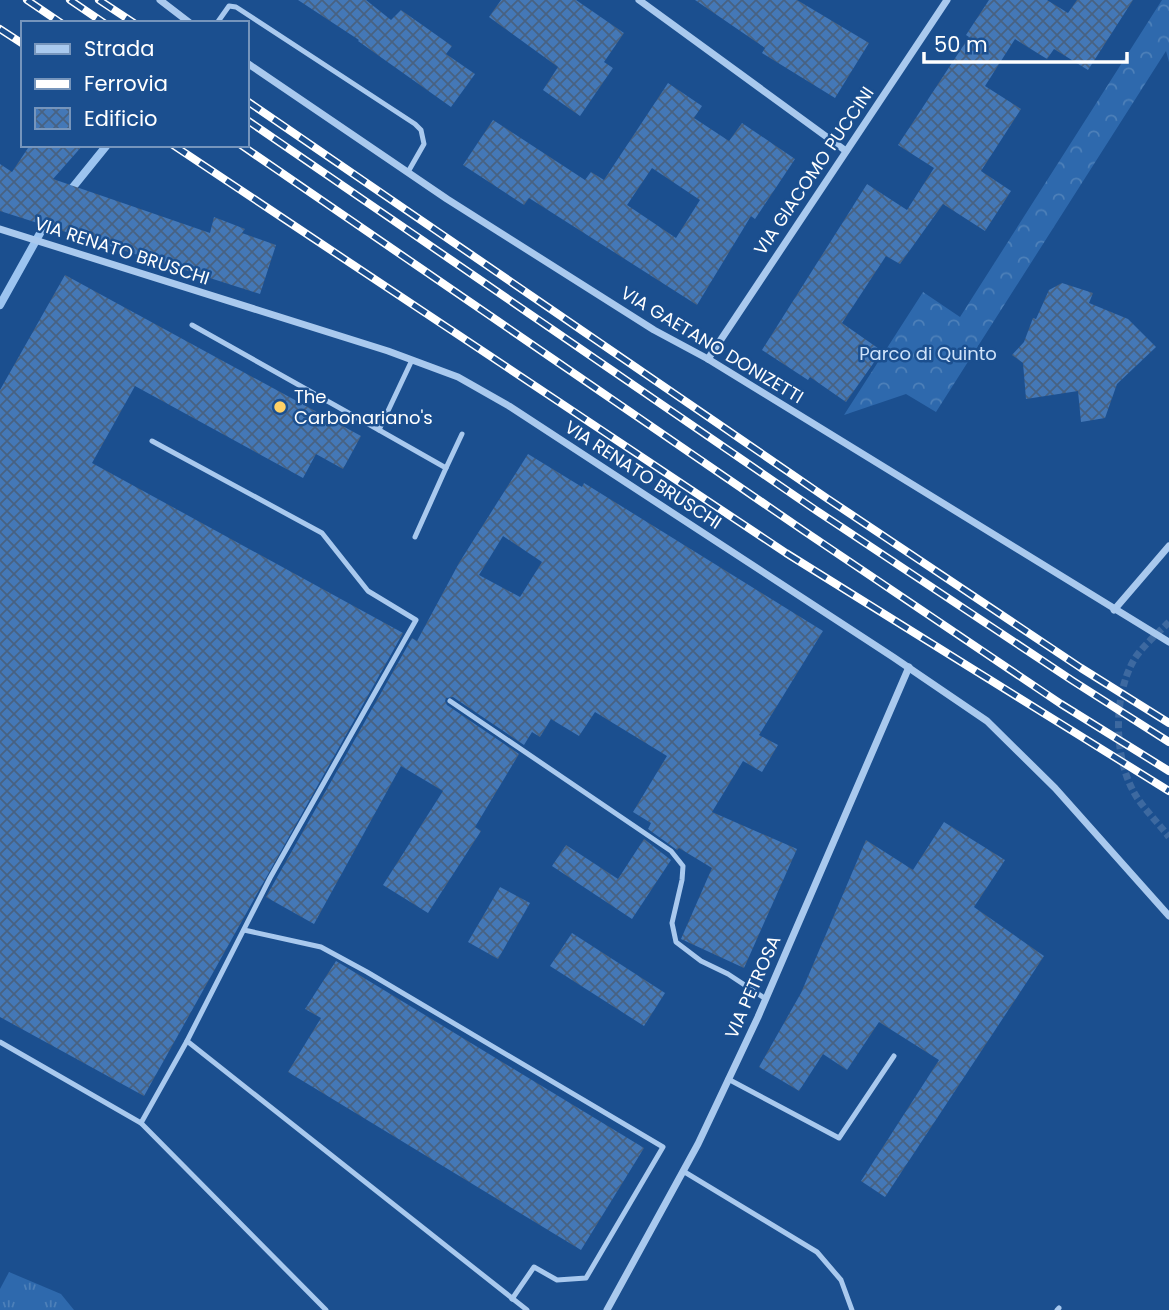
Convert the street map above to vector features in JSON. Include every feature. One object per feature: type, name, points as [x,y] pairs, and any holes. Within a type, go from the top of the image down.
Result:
[{"type":"street","points":[[160,0],[187,21]]},
{"type":"street","points":[[639,0],[846,151]]},
{"type":"street","name":"VIA GIACOMO PUCCINI","points":[[708,359],[947,0]]},
{"type":"street","name":"VIA GAETANO DONIZETTI","points":[[248,64],[408,173],[654,330],[708,359],[1169,642]]},
{"type":"street","name":"VIA RENATO BRUSCHI","points":[[0,229],[412,360],[458,377],[509,406],[909,667],[987,721],[1055,788],[1169,916]]},
{"type":"street","points":[[1114,610],[1169,546]]},
{"type":"street","name":"VIA PETROSA","points":[[607,1310],[682,1171],[766,999],[909,667]]},
{"type":"lane","points":[[218,21],[229,6],[236,7],[415,124],[421,130],[424,144],[408,173]]},
{"type":"lane","points":[[192,325],[446,468]]},
{"type":"lane","points":[[379,430],[412,360]]},
{"type":"lane","points":[[415,537],[462,434]]},
{"type":"lane","points":[[141,1123],[187,1041],[270,878],[416,620],[368,591],[322,533],[152,440]]},
{"type":"lane","points":[[450,701],[671,851],[682,866],[682,880],[672,923],[676,942],[701,961],[728,974],[766,999]]},
{"type":"lane","points":[[244,930],[321,947],[663,1147],[586,1278],[557,1280],[534,1267],[512,1299]]},
{"type":"lane","points":[[187,1041],[527,1310]]},
{"type":"lane","points":[[0,1042],[141,1123],[326,1310]]},
{"type":"lane","points":[[728,1079],[839,1138],[894,1056]]},
{"type":"lane","points":[[682,1171],[817,1252],[841,1280],[852,1310]]},
{"type":"green space","name":"Parco di Quinto","points":[[1162,0],[1169,0],[1169,62],[1166,51],[936,412],[906,394],[844,415],[923,292],[960,317]]},
{"type":"green space","points":[[9,1272],[61,1294],[74,1310],[0,1310],[0,1289]]},
{"type":"building","points":[[298,0],[366,0],[391,20],[401,10],[452,46],[446,54],[475,74],[451,107],[359,40]]},
{"type":"building","points":[[501,0],[576,0],[624,33],[604,62],[613,68],[580,116],[543,90],[558,67],[489,17]]},
{"type":"building","points":[[695,0],[797,0],[869,43],[835,98],[762,53],[765,48]]},
{"type":"building","points":[[989,0],[1047,0],[1068,13],[1077,0],[1133,0],[1088,70],[1054,49],[1047,59],[1015,39],[985,86],[1021,109],[981,171],[1011,191],[985,231],[943,204],[900,264],[886,256],[842,323],[882,351],[846,402],[810,377],[808,380],[762,350],[867,184],[907,210],[934,168],[898,145],[969,37],[966,35]]},
{"type":"building","points":[[668,83],[702,106],[694,118],[729,141],[742,123],[795,159],[755,219],[751,216],[697,305],[529,198],[524,205],[463,165],[493,120],[585,180],[591,172],[604,180]],"holes":[[[652,168],[700,200],[676,238],[627,205]]]},
{"type":"building","points":[[29,147],[81,147],[53,179],[210,233],[214,217],[245,229],[242,233],[276,245],[260,294],[0,211],[0,164],[12,172]]},
{"type":"building","points":[[65,275],[361,436],[343,469],[316,454],[303,478],[135,386],[92,463],[403,633],[144,1096],[0,1017],[0,390]]},
{"type":"building","points":[[1062,283],[1093,293],[1089,303],[1128,319],[1156,347],[1117,384],[1105,418],[1081,422],[1078,391],[1026,399],[1023,363],[1012,355],[1024,342],[1033,318],[1036,319],[1049,290]]},
{"type":"building","points":[[528,454],[582,487],[584,483],[823,631],[759,735],[778,745],[762,772],[743,761],[712,812],[797,849],[744,968],[681,939],[712,868],[679,848],[677,850],[648,829],[651,823],[633,812],[667,756],[595,712],[579,736],[551,719],[540,737],[532,732],[524,745],[453,697],[446,698],[447,705],[519,754],[475,827],[481,831],[428,913],[383,885],[443,791],[401,766],[314,924],[266,897],[412,638],[417,641],[459,563]],"holes":[[[503,536],[542,562],[520,597],[479,575]]]},
{"type":"building","points":[[944,822],[1005,860],[974,907],[1044,956],[885,1197],[861,1181],[939,1060],[879,1022],[847,1070],[823,1054],[799,1091],[759,1067],[801,993],[866,840],[913,870]]},
{"type":"building","points":[[644,839],[671,860],[632,919],[552,866],[566,845],[618,879]]},
{"type":"building","points":[[500,887],[530,903],[498,959],[468,942]]},
{"type":"building","points":[[572,933],[665,993],[644,1026],[550,966]]},
{"type":"building","points":[[336,961],[644,1148],[581,1250],[288,1072],[321,1018],[305,1009]]},
{"type":"waterway","points":[[69,192],[105,147]]},
{"type":"waterway","points":[[0,305],[48,219]]},
{"type":"tunnel","points":[[1169,622],[1135,658],[1122,691],[1119,710],[1120,748],[1130,784],[1138,799],[1169,837]]},
{"type":"railway","points":[[27,0],[58,21]]},
{"type":"railway","points":[[70,0],[101,21]]},
{"type":"railway","points":[[99,0],[131,21]]},
{"type":"railway","points":[[0,29],[21,43]]},
{"type":"railway","points":[[248,102],[825,497],[1081,668],[1169,723]]},
{"type":"railway","points":[[248,121],[817,511],[1169,742]]},
{"type":"railway","points":[[176,147],[786,553],[1169,791]]},
{"type":"railway","points":[[244,147],[804,531],[1061,704],[1169,771]]},
{"type":"place","name":"The Carbonariano's","points":[[280,407]]}]
